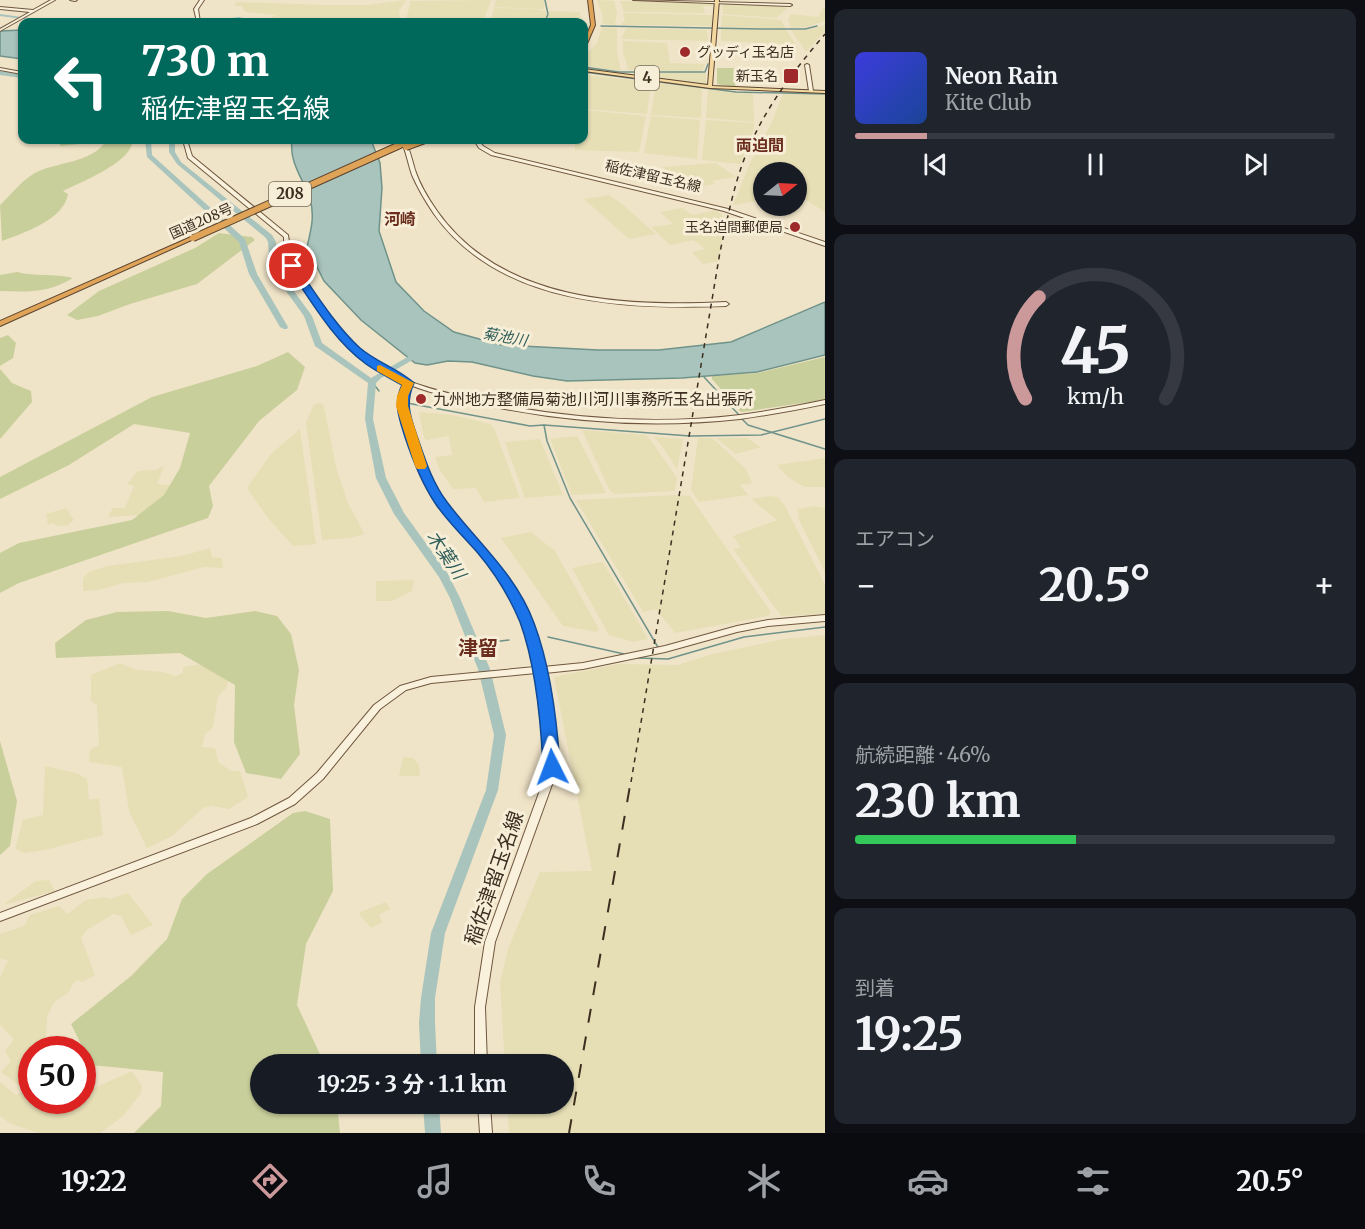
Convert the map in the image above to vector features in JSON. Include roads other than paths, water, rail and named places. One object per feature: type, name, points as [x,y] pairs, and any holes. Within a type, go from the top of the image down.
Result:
[{"type":"highway","points":[[584,0],[588,18]]},
{"type":"highway","points":[[588,36],[593,24],[590,0]]},
{"type":"highway","points":[[372,156],[396,144]]},
{"type":"highway","name":"国道208号","points":[[0,324],[401,144]]},
{"type":"highway","points":[[387,150],[396,151],[414,144]]},
{"type":"main road","points":[[23,18],[53,0]]},
{"type":"main road","points":[[197,18],[196,9],[202,0]]},
{"type":"main road","points":[[635,0],[790,5]]},
{"type":"main road","points":[[716,1],[710,87],[825,92]]},
{"type":"main road","points":[[0,8],[36,11]]},
{"type":"main road","points":[[8,20],[16,21]]},
{"type":"main road","points":[[0,30],[16,21]]},
{"type":"main road","points":[[807,65],[811,92]]},
{"type":"main road","points":[[0,69],[18,72]]},
{"type":"main road","name":"4","points":[[588,71],[710,87]]},
{"type":"main road","points":[[186,144],[190,157],[286,236],[289,261],[328,318],[355,349],[382,369],[408,383],[501,407],[560,416],[628,420],[727,417],[825,402]]},
{"type":"main road","points":[[406,144],[416,178],[445,225],[466,246],[500,269],[543,287],[592,300],[655,307],[726,304]]},
{"type":"main road","name":"稲佐津留玉名線","points":[[479,144],[493,154],[726,210],[825,244]]},
{"type":"main road","name":"稲佐津留玉名線","points":[[408,383],[402,396],[403,414],[423,472],[442,503],[502,577],[527,623],[549,732],[552,767],[490,942],[480,1007],[481,1054]]},
{"type":"main road","points":[[0,917],[254,821],[292,801],[320,776],[377,707],[404,688],[431,680],[604,663],[736,629],[786,621],[825,618]]},
{"type":"main road","points":[[485,1114],[486,1133]]},
{"type":"water","points":[[18,30],[18,58],[0,56],[0,31]]},
{"type":"water","points":[[292,144],[373,144],[380,163],[382,188],[379,231],[396,282],[424,311],[454,332],[501,345],[598,350],[659,350],[731,342],[825,302],[825,355],[757,372],[682,378],[567,381],[472,362],[448,361],[427,365],[415,363],[361,320],[324,281],[307,247],[312,211]]},
{"type":"waterway","points":[[545,0],[548,14],[546,18]]},
{"type":"waterway","points":[[0,15],[15,17]]},
{"type":"waterway","points":[[17,17],[24,18]]},
{"type":"waterway","points":[[601,26],[761,29],[805,29],[817,26]]},
{"type":"waterway","points":[[588,68],[619,72],[705,72],[708,64]]},
{"type":"waterway","points":[[0,73],[18,75]]},
{"type":"waterway","points":[[588,73],[736,92],[825,94]]},
{"type":"waterway","points":[[148,144],[149,156],[242,241],[253,274],[284,327]]},
{"type":"waterway","name":"木葉川","points":[[172,144],[172,152],[179,163],[269,237],[272,242],[274,269],[308,316],[318,344],[372,382]]},
{"type":"waterway","points":[[372,382],[378,376],[421,353]]},
{"type":"waterway","points":[[704,377],[739,415]]},
{"type":"waterway","name":"木葉川","points":[[372,382],[379,391]]},
{"type":"waterway","name":"木葉川","points":[[372,382],[369,419],[381,478],[399,514],[444,576],[455,598],[484,669],[500,735],[492,790],[438,933],[428,998],[428,1054]]},
{"type":"waterway","points":[[407,403],[530,426],[544,425]]},
{"type":"waterway","points":[[742,419],[748,425],[772,432]]},
{"type":"waterway","points":[[772,432],[825,419]]},
{"type":"waterway","points":[[544,425],[690,436],[761,435],[772,432]]},
{"type":"waterway","points":[[544,425],[547,441],[570,498],[659,649]]},
{"type":"waterway","points":[[772,432],[825,449]]},
{"type":"waterway","points":[[637,658],[668,659],[744,637],[825,627]]},
{"type":"waterway","points":[[548,637],[624,654]]},
{"type":"waterway","points":[[475,644],[509,640]]},
{"type":"waterway","name":"木葉川","points":[[432,1114],[433,1133]]},
{"type":"railway","points":[[631,782],[720,252],[732,197],[745,158],[765,115],[793,73],[825,34]]},
{"type":"railway","points":[[569,1133],[631,780]]},
{"type":"place","name":"グッディ玉名店","points":[[685,52]]},
{"type":"place","name":"新玉名","points":[[791,76]]},
{"type":"place","name":"玉名迫間郵便局","points":[[795,227]]},
{"type":"place","name":"九州地方整備局菊池川河川事務所玉名出張所","points":[[421,399]]},
{"type":"district","name":"両迫間","points":[[760,145]]},
{"type":"district","name":"河崎","points":[[400,219]]},
{"type":"district","name":"津留","points":[[478,648]]},
{"type":"water label","name":"菊池川","points":[[505,337]]}]
